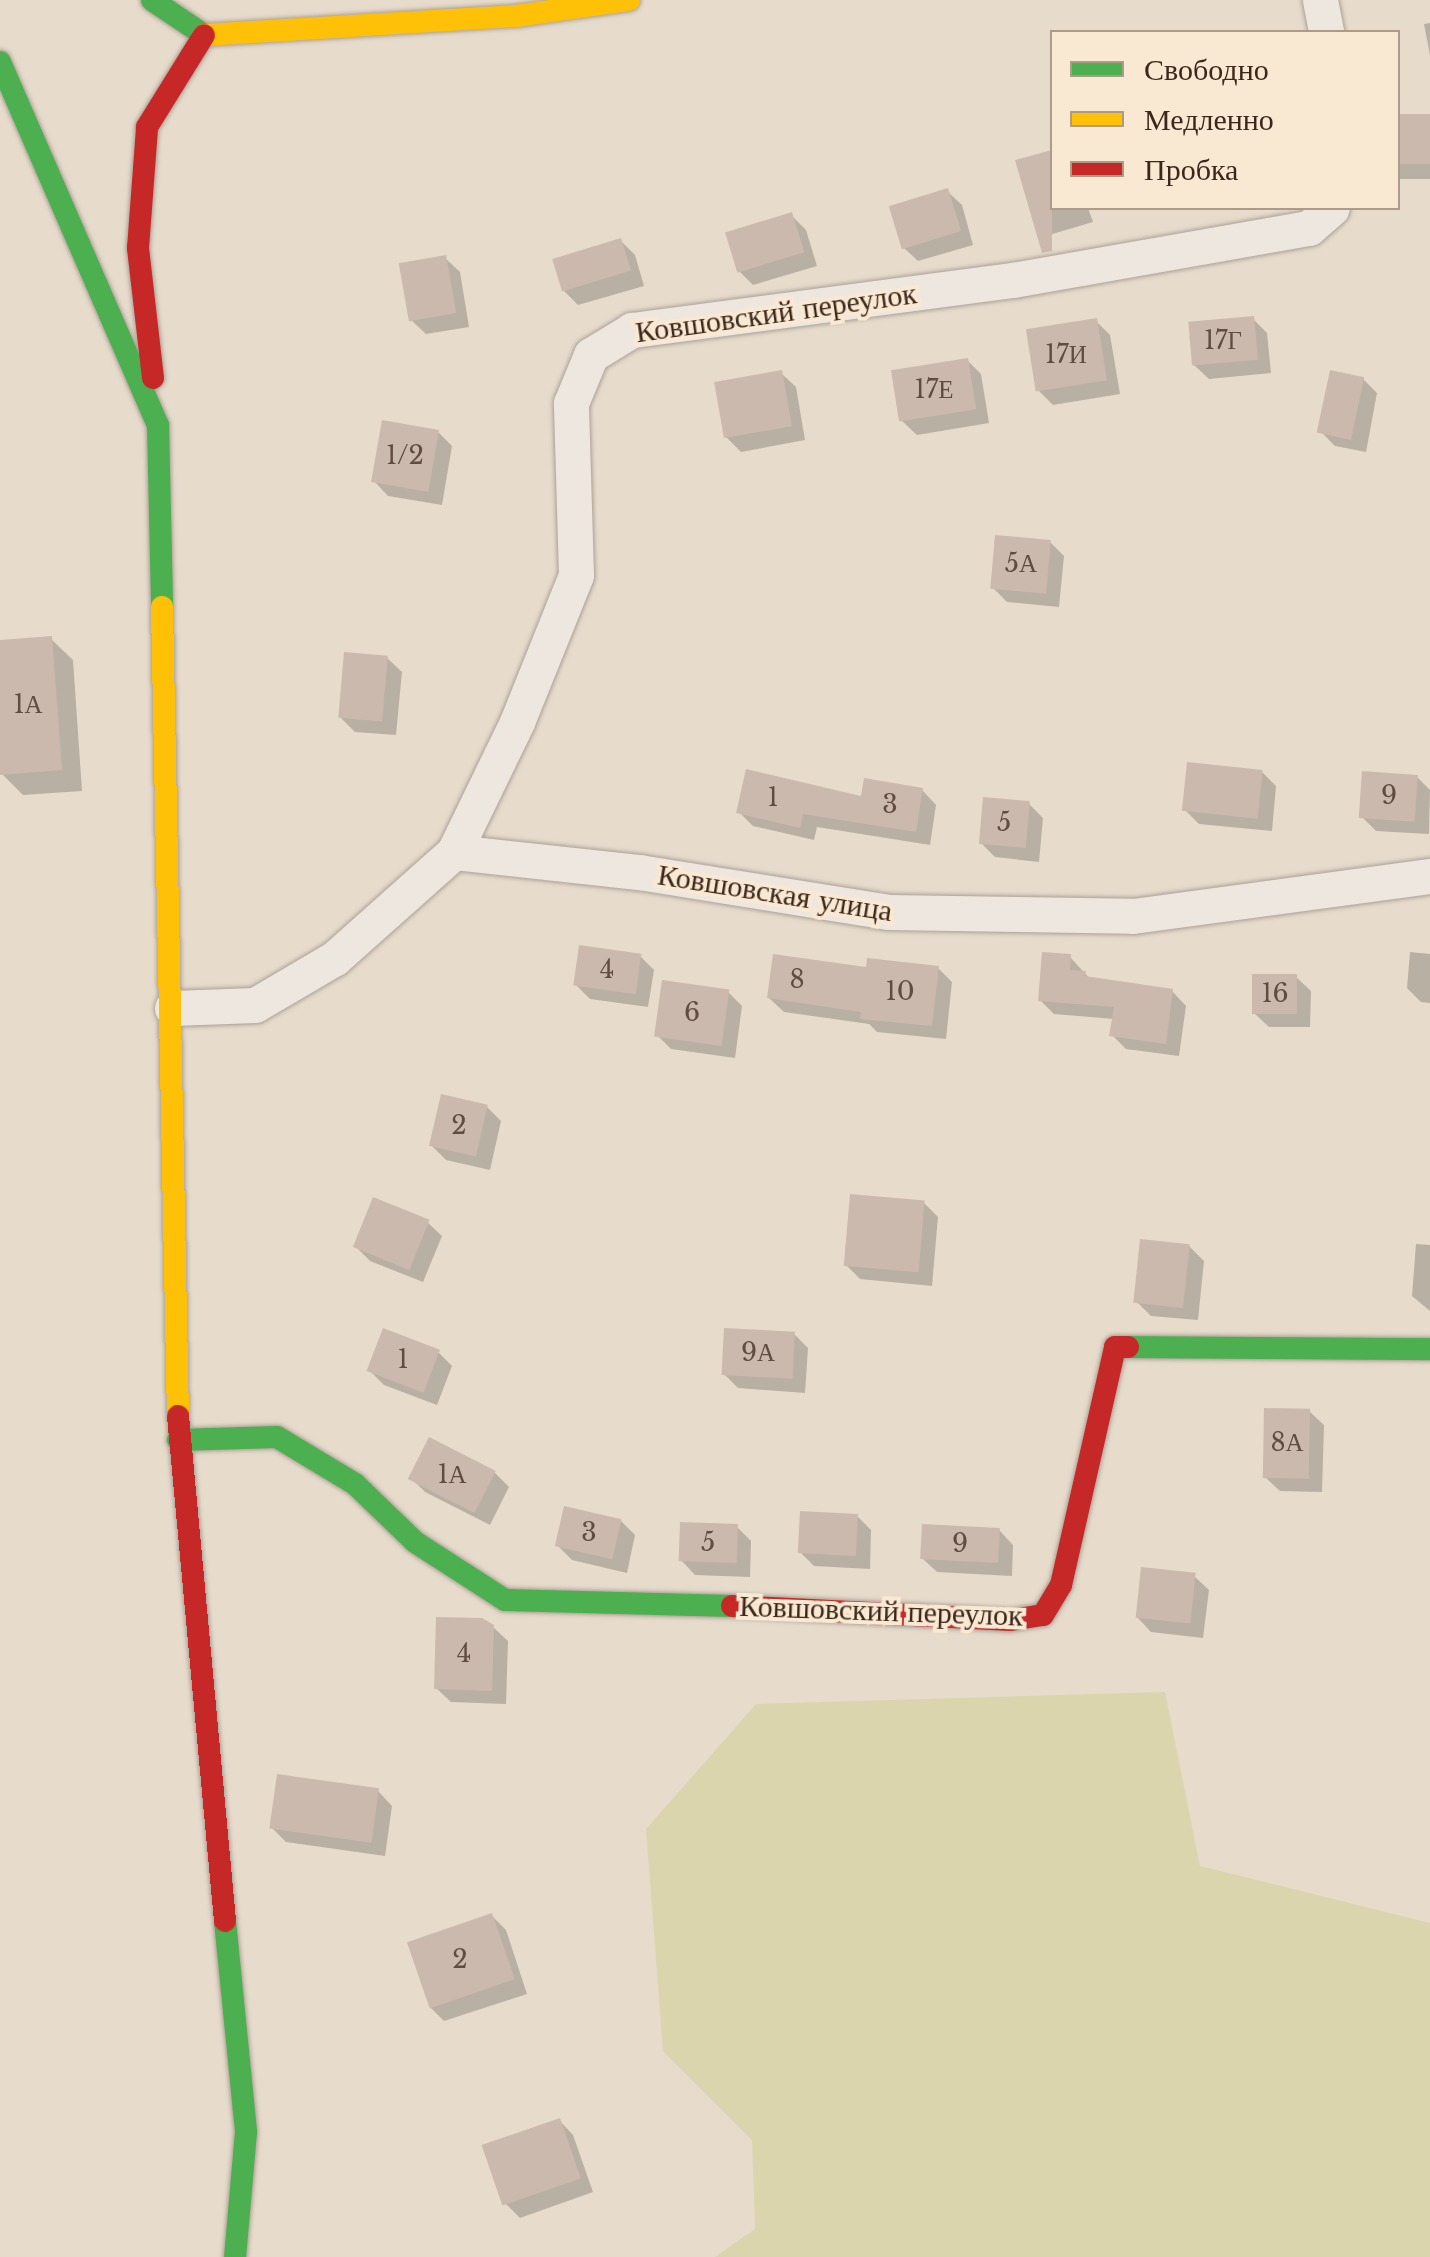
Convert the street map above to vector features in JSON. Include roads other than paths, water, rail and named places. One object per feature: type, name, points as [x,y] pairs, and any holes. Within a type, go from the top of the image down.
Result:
[{"type":"street","points":[[152,0],[204,34],[516,16],[629,0]]},
{"type":"street","points":[[1320,0],[1326,30]]},
{"type":"street","points":[[204,34],[146,127],[138,248],[158,425],[178,1440],[246,2132],[235,2257]]},
{"type":"street","points":[[0,62],[158,425]]},
{"type":"street","name":"Ковшовский переулок","points":[[454,852],[516,722],[576,576],[571,403],[591,355],[632,330],[1013,280],[1320,218]]},
{"type":"street","points":[[172,1008],[256,1005],[336,958],[454,852]]},
{"type":"street","name":"Ковшовская улица","points":[[454,852],[639,872],[888,912],[1133,916],[1430,876]]},
{"type":"street","name":"Ковшовский переулок","points":[[178,1440],[277,1437],[355,1484],[415,1542],[505,1600],[677,1603],[1011,1620],[1044,1616],[1061,1585],[1115,1346],[1430,1349]]}]
